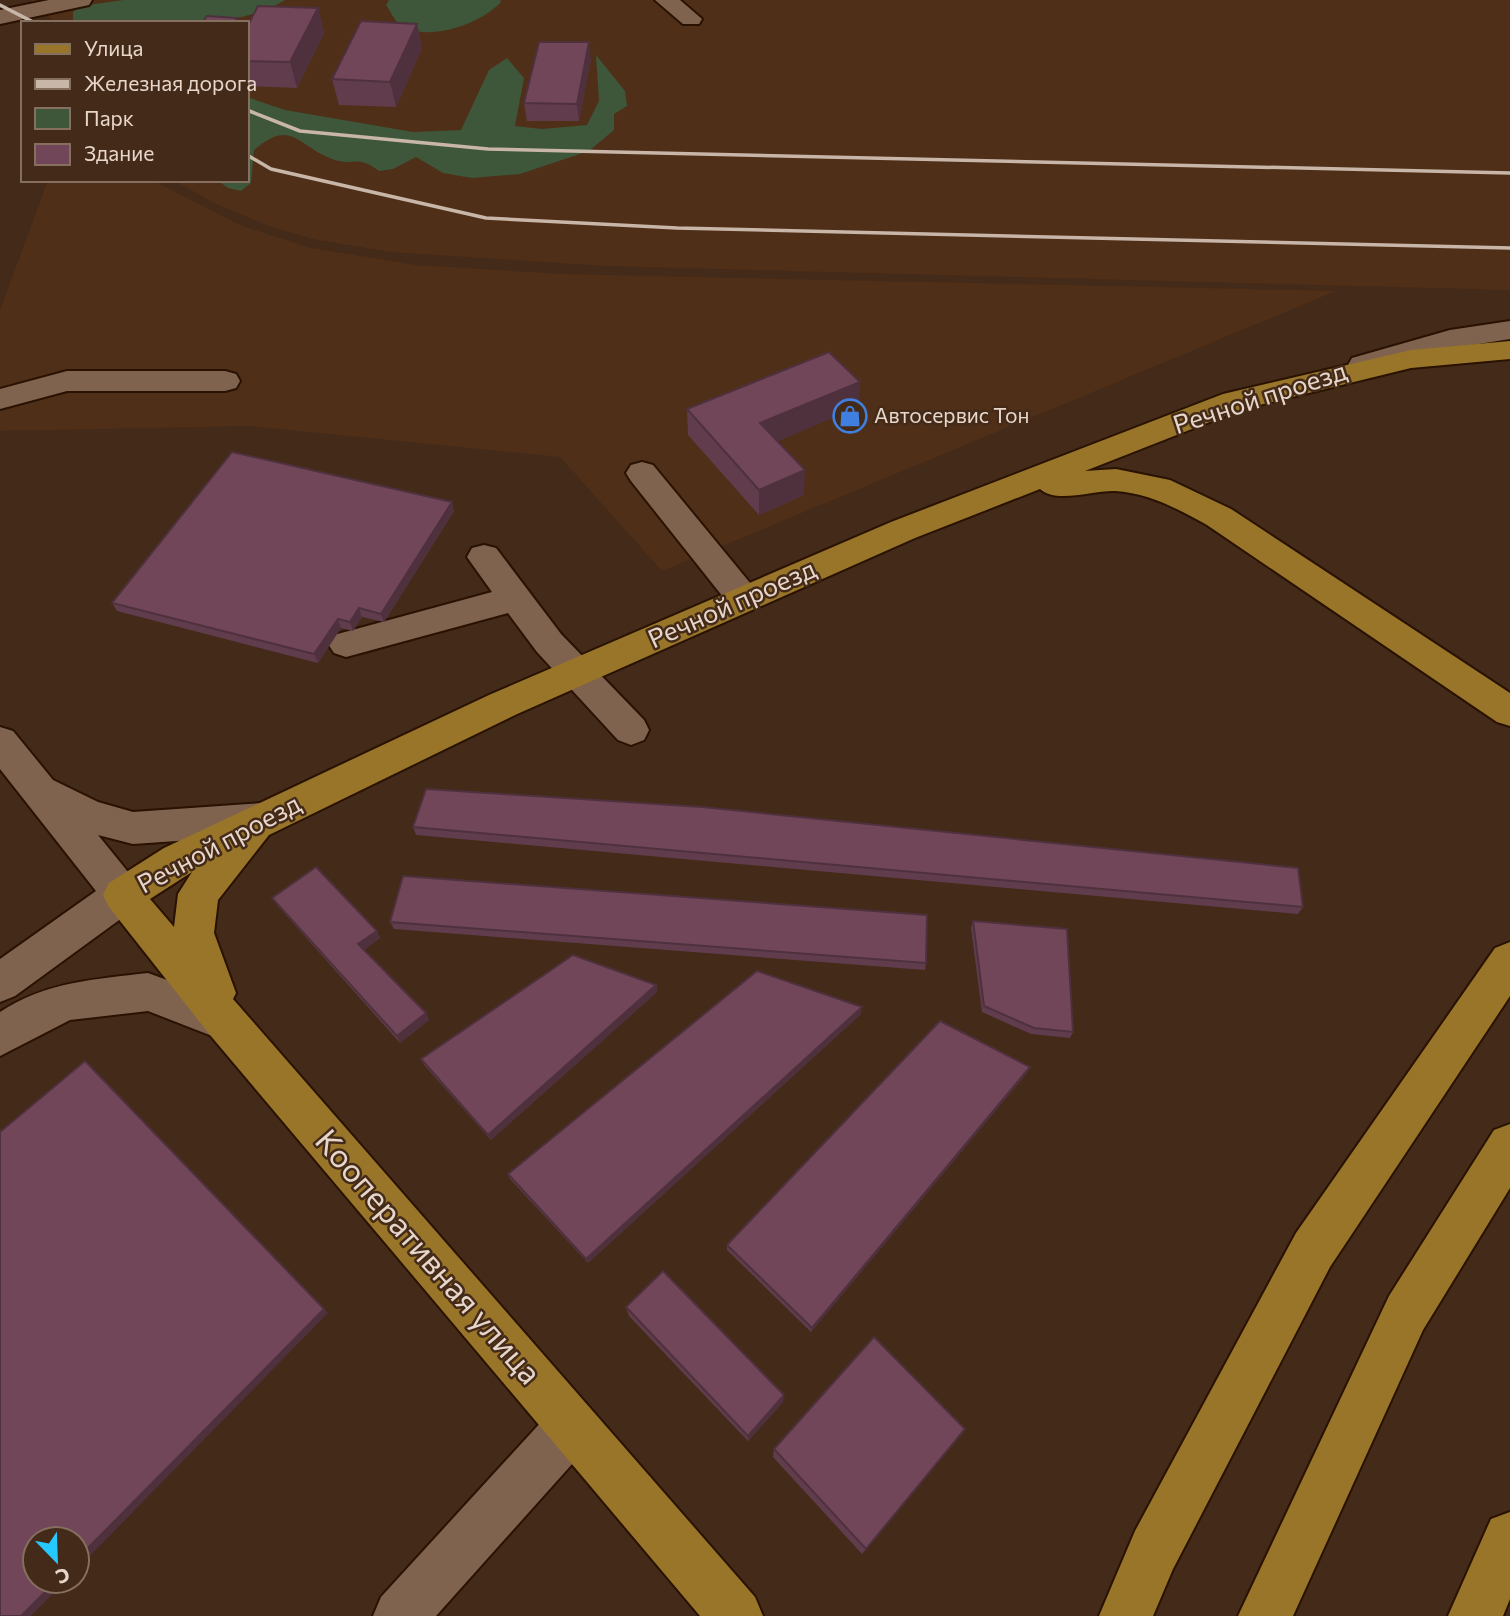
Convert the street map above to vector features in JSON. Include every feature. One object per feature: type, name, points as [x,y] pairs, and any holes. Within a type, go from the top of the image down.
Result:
[{"type":"main road","points":[[1315,379],[1411,359],[1510,350]]},
{"type":"main road","name":"Речной проезд","points":[[123,895],[178,860],[262,819],[502,705],[578,674],[743,598],[903,530],[1234,401],[1315,379]]},
{"type":"main road","points":[[1016,487],[1116,480],[1170,491],[1219,517],[1510,712]]},
{"type":"main road","points":[[225,1021],[194,933],[198,894],[262,819]]},
{"type":"main road","name":"Кооперативная улица","points":[[123,895],[225,1021],[489,1325],[736,1616]]},
{"type":"main road","points":[[1126,1616],[1154,1550],[1313,1250],[1510,961]]},
{"type":"main road","points":[[1265,1616],[1406,1313],[1510,1146]]},
{"type":"main road","points":[[1475,1616],[1510,1538]]},
{"type":"street","points":[[0,17],[80,0]]},
{"type":"street","points":[[666,0],[691,19]]},
{"type":"street","name":"Речной проезд","points":[[1315,379],[1450,339],[1510,330]]},
{"type":"street","points":[[0,399],[67,381],[225,381]]},
{"type":"street","points":[[642,473],[743,598]]},
{"type":"street","points":[[484,556],[548,643],[631,730]]},
{"type":"street","points":[[346,644],[514,599]]},
{"type":"street","points":[[0,742],[40,788],[123,895]]},
{"type":"street","points":[[40,788],[88,816],[133,828],[262,819]]},
{"type":"street","name":"Речной проезд","points":[[0,983],[123,895]]},
{"type":"street","points":[[0,1036],[24,1019],[66,1001],[148,992],[225,1021]]},
{"type":"street","points":[[400,1616],[572,1426]]},
{"type":"shaded area","points":[[31,0],[1510,0],[1510,290],[606,266],[390,252],[312,239],[269,226],[218,205],[177,182],[248,182],[248,21],[54,21]]},
{"type":"shaded area","points":[[47,182],[156,182],[242,226],[311,248],[416,265],[562,274],[1336,291],[662,571],[560,457],[250,426],[0,431],[0,310]]},
{"type":"green space","points":[[123,0],[285,0],[239,18],[218,21],[73,21],[73,12],[81,6]]},
{"type":"green space","points":[[389,0],[501,2],[467,24],[438,32],[424,32],[410,30],[399,24],[386,5]]},
{"type":"green space","points":[[596,55],[625,91],[627,106],[614,114],[614,130],[589,151],[520,174],[472,178],[443,173],[416,157],[393,169],[379,171],[365,163],[332,159],[286,135],[277,136],[254,150],[251,183],[241,191],[228,188],[220,182],[248,182],[248,97],[285,110],[413,132],[461,130],[489,70],[507,58],[524,78],[515,126],[542,129],[587,125],[599,101]]},
{"type":"building","points":[[258,6],[318,8],[290,62],[248,61],[248,25]]},
{"type":"building","points":[[207,16],[237,18],[235,21],[203,21]]},
{"type":"building","points":[[361,21],[417,24],[390,82],[332,79]]},
{"type":"building","points":[[539,42],[589,42],[577,104],[524,103]]},
{"type":"building","points":[[829,352],[860,382],[760,423],[805,470],[759,490],[687,409]]},
{"type":"building","points":[[232,452],[452,502],[381,614],[359,608],[350,622],[338,619],[314,654],[112,603]]},
{"type":"building","points":[[426,789],[702,807],[1298,868],[1303,907],[413,827]]},
{"type":"building","points":[[316,867],[377,931],[358,944],[426,1013],[397,1036],[272,898]]},
{"type":"building","points":[[403,876],[927,915],[926,963],[390,922]]},
{"type":"building","points":[[973,921],[1067,929],[1073,1032],[1034,1028],[984,1006]]},
{"type":"building","points":[[573,955],[656,985],[488,1135],[421,1059]]},
{"type":"building","points":[[757,971],[862,1007],[586,1259],[508,1174]]},
{"type":"building","points":[[940,1021],[1030,1067],[812,1328],[727,1245]]},
{"type":"building","points":[[85,1061],[324,1309],[91,1545],[91,1525],[21,1525],[21,1595],[42,1595],[21,1616],[0,1616],[0,1132]]},
{"type":"building","points":[[663,1271],[784,1395],[748,1436],[626,1307]]},
{"type":"building","points":[[874,1337],[965,1429],[866,1549],[774,1449]]},
{"type":"railway","points":[[0,5],[31,21]]},
{"type":"railway","points":[[248,110],[300,131],[488,149],[1510,173]]},
{"type":"railway","points":[[248,156],[271,169],[486,218],[677,228],[1510,248]]},
{"type":"place","name":"Автосервис Тон","points":[[850,416]]}]
